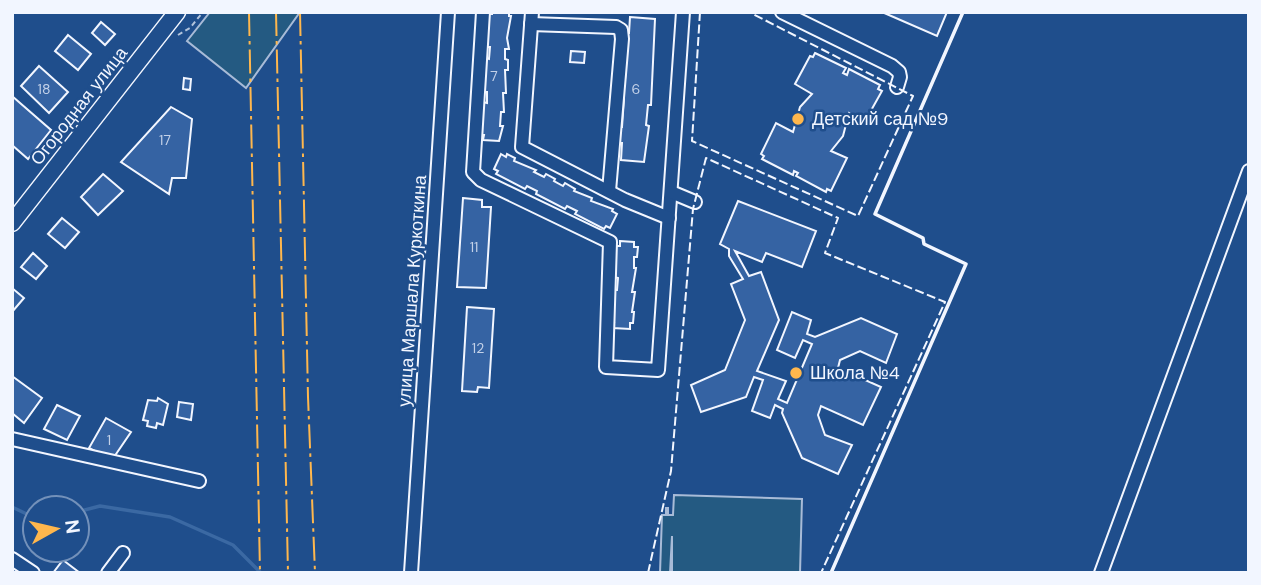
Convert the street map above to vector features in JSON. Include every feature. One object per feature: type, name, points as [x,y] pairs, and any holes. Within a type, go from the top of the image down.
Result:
[{"type":"main road","name":"Огородная улица","points":[[12,223],[177,12]]},
{"type":"street","name":"улица Маршала Куркоткина","points":[[411,573],[448,12]]},
{"type":"street","points":[[483,12],[473,172],[481,180],[610,242],[606,367],[658,370],[683,12]]},
{"type":"street","points":[[782,12],[892,66],[899,72],[897,87]]},
{"type":"street","points":[[609,191],[621,30],[616,27],[531,18],[522,147],[609,191],[669,218]]},
{"type":"street","points":[[1101,573],[1249,171]]},
{"type":"street","points":[[671,192],[695,202]]},
{"type":"street","points":[[12,439],[198,481]]},
{"type":"street","points":[[108,573],[123,553]]},
{"type":"street","points":[[12,559],[33,573]]},
{"type":"shaded area","points":[[210,12],[300,12],[246,88],[187,41]]},
{"type":"shaded area","points":[[674,495],[802,499],[800,573],[672,573],[672,536],[670,573],[660,573],[662,515],[666,515],[668,508],[668,515],[673,515]]},
{"type":"building","points":[[509,12],[511,16],[507,38],[509,49],[505,49],[508,70],[505,70],[506,93],[503,93],[504,112],[501,112],[500,126],[503,126],[499,141],[483,140],[484,135],[480,135],[483,102],[487,103],[487,92],[483,92],[486,58],[489,59],[490,47],[486,47],[488,14]]},
{"type":"building","points":[[882,12],[947,12],[937,36]]},
{"type":"building","points":[[630,17],[655,19],[651,105],[648,105],[646,125],[649,126],[644,162],[621,160],[622,143],[617,143],[618,127],[622,127],[624,98],[620,97],[621,79],[625,80],[625,33],[629,33]]},
{"type":"building","points":[[101,22],[115,34],[105,45],[92,33]]},
{"type":"building","points":[[68,35],[91,54],[78,70],[55,51]]},
{"type":"building","points":[[571,51],[585,52],[584,63],[570,62]]},
{"type":"building","points":[[815,53],[846,68],[843,73],[847,75],[849,69],[880,85],[878,89],[882,91],[864,123],[849,113],[843,136],[831,151],[847,158],[831,191],[827,189],[826,192],[796,176],[798,173],[794,171],[793,175],[762,159],[764,156],[761,154],[776,123],[793,132],[800,107],[812,94],[795,84],[810,56],[813,57]]},
{"type":"building","points":[[39,66],[68,92],[49,113],[21,86]]},
{"type":"building","points":[[184,78],[191,79],[190,90],[183,89]]},
{"type":"building","points":[[12,96],[51,130],[28,159],[12,145]]},
{"type":"building","points":[[171,107],[192,119],[186,178],[172,178],[169,194],[121,162]]},
{"type":"building","points":[[501,154],[506,157],[507,154],[515,158],[514,161],[536,170],[534,172],[544,177],[546,174],[563,186],[565,183],[575,189],[574,191],[592,198],[591,201],[613,209],[617,214],[610,228],[606,226],[604,229],[575,214],[577,211],[567,206],[565,209],[536,194],[537,191],[527,186],[525,189],[496,174],[498,171],[494,169]]},
{"type":"building","points":[[103,174],[123,191],[98,215],[81,197]]},
{"type":"building","points":[[463,198],[482,200],[482,207],[491,207],[486,288],[457,287]]},
{"type":"building","points":[[738,201],[816,231],[802,267],[766,253],[762,262],[735,251],[749,276],[761,272],[779,320],[757,371],[786,381],[778,399],[787,403],[812,344],[803,340],[795,358],[777,350],[792,312],[811,320],[807,334],[815,337],[861,318],[897,334],[886,363],[860,351],[840,360],[838,368],[881,387],[863,425],[821,406],[818,415],[825,435],[852,445],[838,474],[802,458],[782,413],[783,409],[775,405],[770,418],[752,411],[763,380],[754,377],[746,397],[701,412],[691,385],[725,370],[745,320],[731,284],[743,279],[729,256],[729,249],[720,244]]},
{"type":"building","points":[[62,218],[79,232],[65,248],[48,234]]},
{"type":"building","points":[[620,241],[634,242],[634,247],[638,247],[637,257],[634,257],[634,312],[630,329],[613,328],[614,323],[611,323],[613,290],[617,290],[618,278],[614,277],[616,246],[620,246]]},
{"type":"building","points":[[33,253],[47,266],[36,279],[21,267]]},
{"type":"building","points":[[12,288],[24,298],[12,312]]},
{"type":"building","points":[[467,307],[494,309],[489,388],[478,387],[477,392],[462,391]]},
{"type":"building","points":[[12,376],[42,398],[24,423],[12,413]]},
{"type":"building","points":[[158,398],[168,404],[163,425],[157,423],[156,428],[147,426],[148,421],[143,420],[148,400],[157,401]]},
{"type":"building","points":[[179,402],[193,404],[191,420],[177,417]]},
{"type":"building","points":[[57,405],[80,416],[67,440],[44,429]]},
{"type":"building","points":[[106,418],[131,432],[112,460],[89,448]]},
{"type":"building","points":[[60,564],[68,564],[80,573],[53,573]]},
{"type":"waterway","points":[[91,508],[100,506],[170,517],[233,545],[261,573]]},
{"type":"waterway","points":[[12,507],[21,511]]},
{"type":"fence","points":[[700,12],[692,141],[858,216],[913,96],[749,12]]},
{"type":"fence","points":[[648,573],[671,471],[693,209],[706,158],[838,218],[825,253],[945,302],[821,573]]},
{"type":"wall","points":[[831,573],[966,264],[924,244],[923,238],[875,214],[963,12]]},
{"type":"power","points":[[249,12],[260,573]]},
{"type":"power","points":[[276,12],[288,573]]},
{"type":"power","points":[[300,12],[308,397],[315,573]]},
{"type":"place","name":"Детский сад №9","points":[[798,119]]},
{"type":"place","name":"Школа №4","points":[[796,373]]}]
